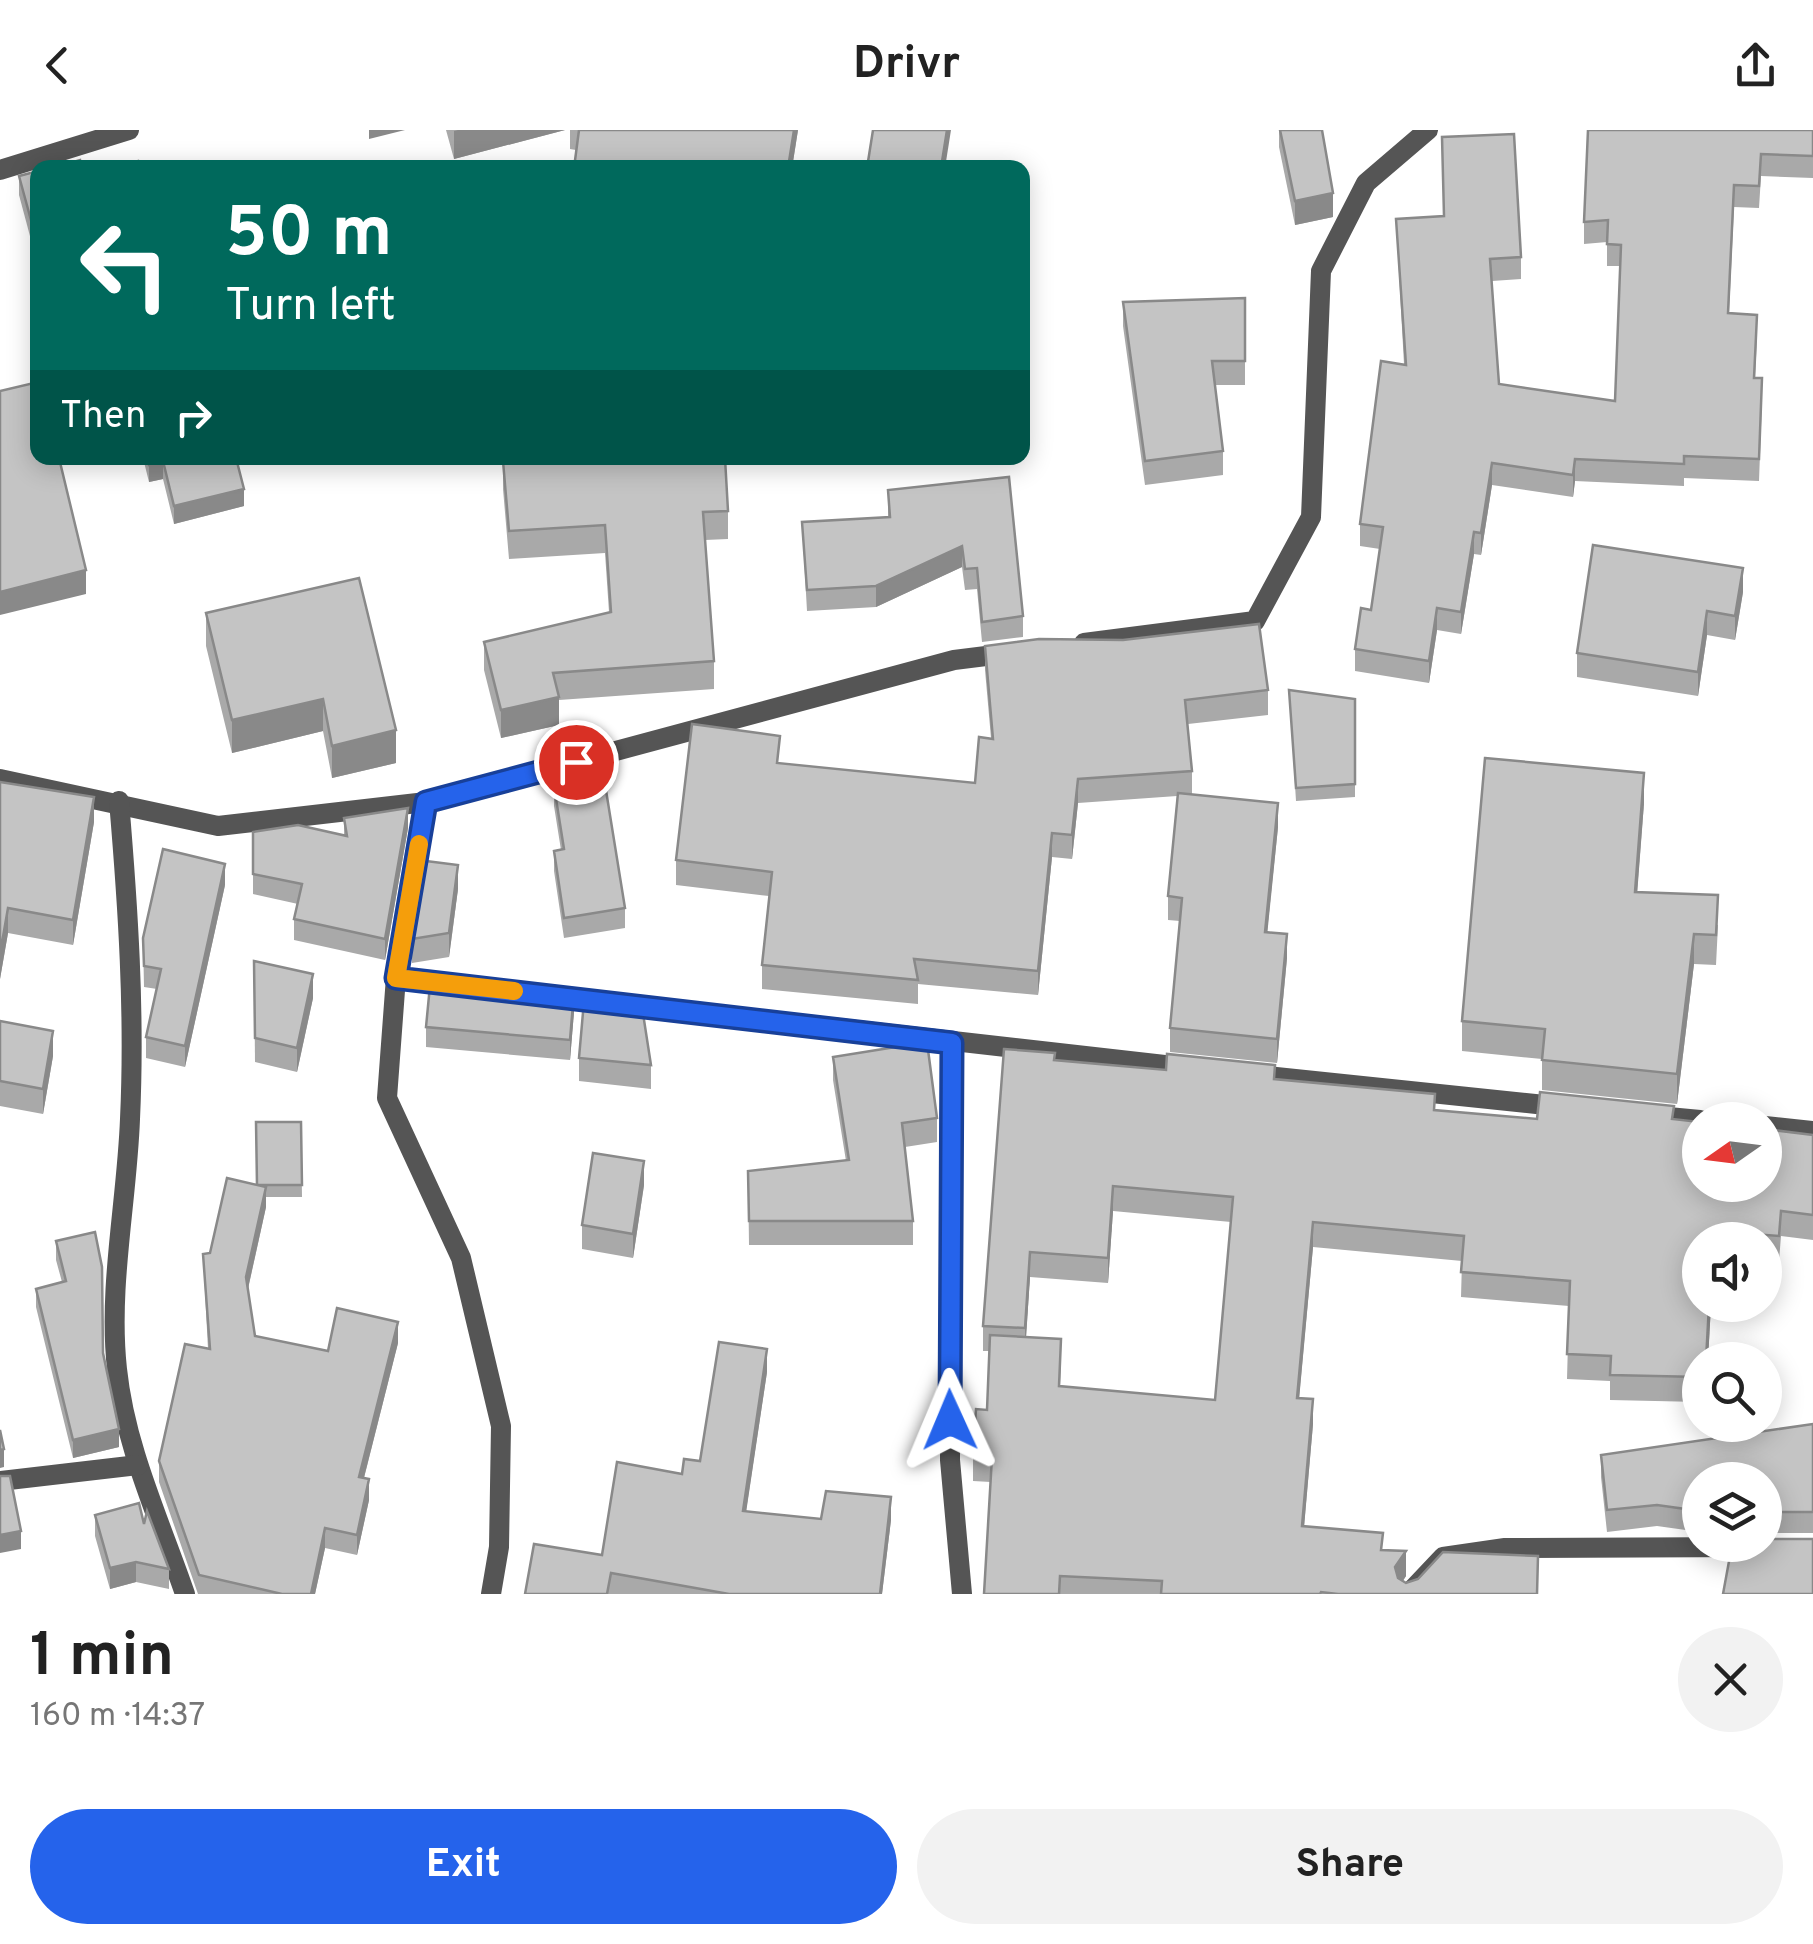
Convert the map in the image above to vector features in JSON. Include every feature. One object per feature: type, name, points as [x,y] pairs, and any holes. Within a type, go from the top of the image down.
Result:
[{"type":"street","points":[[32,160],[130,130]]},
{"type":"street","points":[[1062,646],[1255,622],[1310,517],[1321,271],[1366,184],[1428,130]]},
{"type":"street","points":[[0,170],[30,161]]},
{"type":"street","points":[[0,779],[119,801],[218,826],[426,802],[954,660],[1023,651]]},
{"type":"street","points":[[119,801],[130,939],[130,1118],[118,1273],[117,1369],[138,1465],[185,1594]]},
{"type":"street","points":[[426,802],[396,978],[387,1098],[461,1258],[502,1426],[499,1547],[491,1594]]},
{"type":"street","points":[[396,978],[475,987]]},
{"type":"street","points":[[535,994],[952,1043],[1586,1109]]},
{"type":"street","points":[[952,1043],[950,1460],[962,1594]]},
{"type":"street","points":[[1624,1112],[1682,1118]]},
{"type":"street","points":[[1782,1128],[1813,1131]]},
{"type":"street","points":[[0,1482],[138,1465]]},
{"type":"street","points":[[1408,1594],[1443,1556],[1506,1548],[1682,1547]]},
{"type":"building","points":[[579,130],[794,130],[789,160],[575,160]]},
{"type":"building","points":[[873,130],[947,130],[942,160],[868,160]]},
{"type":"building","points":[[1280,130],[1322,130],[1333,193],[1295,201]]},
{"type":"building","points":[[1588,130],[1813,130],[1813,156],[1761,154],[1759,186],[1734,185],[1728,313],[1757,315],[1754,378],[1762,378],[1759,459],[1684,456],[1684,464],[1575,459],[1573,475],[1492,463],[1481,533],[1474,532],[1461,612],[1437,608],[1429,661],[1355,649],[1361,608],[1371,610],[1383,527],[1360,524],[1381,361],[1406,365],[1396,219],[1444,216],[1442,137],[1514,134],[1521,257],[1490,259],[1499,384],[1615,401],[1621,245],[1607,244],[1608,220],[1584,222]]},
{"type":"building","points":[[30,173],[30,217],[19,176]]},
{"type":"building","points":[[1245,298],[1245,361],[1212,361],[1223,451],[1145,461],[1123,302]]},
{"type":"building","points":[[30,384],[30,465],[61,465],[86,570],[0,592],[0,391]]},
{"type":"building","points":[[164,465],[238,465],[244,489],[174,506]]},
{"type":"building","points":[[503,465],[725,465],[728,511],[703,512],[714,661],[553,673],[559,697],[501,710],[484,642],[611,612],[605,525],[509,531]]},
{"type":"building","points":[[1009,477],[1023,616],[982,622],[977,568],[965,569],[962,546],[876,586],[807,590],[802,522],[890,517],[888,490]]},
{"type":"building","points":[[1593,545],[1743,568],[1735,616],[1707,611],[1698,672],[1577,653]]},
{"type":"building","points":[[359,578],[396,730],[332,746],[323,699],[232,720],[206,613]]},
{"type":"building","points":[[1259,624],[1268,690],[1185,700],[1192,771],[1078,779],[1072,835],[1052,833],[1038,971],[914,959],[918,980],[762,965],[772,872],[676,860],[692,724],[780,736],[777,763],[975,783],[979,737],[993,739],[985,646],[1039,639],[1123,640]]},
{"type":"building","points":[[1289,690],[1355,699],[1355,784],[1296,788]]},
{"type":"building","points":[[1485,758],[1644,773],[1635,892],[1718,895],[1716,935],[1694,934],[1677,1074],[1542,1060],[1545,1029],[1462,1021]]},
{"type":"building","points":[[604,778],[625,908],[564,918],[554,851],[564,849],[554,786]]},
{"type":"building","points":[[0,782],[94,797],[73,920],[8,908],[0,954]]},
{"type":"building","points":[[1178,793],[1278,803],[1265,932],[1287,934],[1277,1039],[1170,1028],[1182,898],[1168,896]]},
{"type":"building","points":[[408,808],[385,939],[294,919],[302,884],[253,874],[253,832],[298,825],[347,836],[344,818]]},
{"type":"building","points":[[163,849],[225,864],[185,1046],[146,1037],[161,969],[144,966],[143,938]]},
{"type":"building","points":[[426,861],[458,865],[449,933],[412,939]]},
{"type":"building","points":[[254,961],[313,974],[297,1048],[255,1038]]},
{"type":"building","points":[[431,975],[574,992],[570,1040],[426,1027]]},
{"type":"building","points":[[584,1001],[642,1007],[651,1065],[579,1058]]},
{"type":"building","points":[[0,1021],[53,1031],[43,1089],[0,1081]]},
{"type":"building","points":[[927,1042],[937,1118],[902,1123],[913,1221],[749,1221],[748,1171],[849,1160],[833,1057]]},
{"type":"building","points":[[1004,1049],[1055,1053],[1054,1060],[1166,1070],[1167,1054],[1275,1065],[1274,1079],[1435,1094],[1434,1110],[1537,1119],[1540,1092],[1674,1106],[1672,1119],[1682,1120],[1682,1202],[1782,1202],[1782,1131],[1813,1135],[1813,1215],[1781,1211],[1780,1222],[1682,1222],[1682,1322],[1708,1322],[1707,1342],[1682,1342],[1682,1377],[1610,1375],[1611,1356],[1567,1354],[1570,1281],[1461,1272],[1464,1236],[1313,1222],[1297,1398],[1313,1399],[1302,1526],[1383,1533],[1381,1550],[1406,1551],[1395,1567],[1398,1578],[1406,1583],[1418,1579],[1443,1552],[1538,1556],[1537,1594],[1161,1594],[1162,1581],[1060,1576],[1059,1594],[984,1594],[992,1457],[973,1456],[976,1409],[987,1410],[990,1335],[1061,1339],[1059,1386],[1215,1400],[1233,1197],[1113,1186],[1108,1258],[1030,1252],[1025,1328],[983,1326]]},
{"type":"building","points":[[256,1122],[301,1122],[302,1185],[257,1185]]},
{"type":"building","points":[[593,1153],[644,1161],[633,1234],[582,1225]]},
{"type":"building","points":[[227,1178],[266,1187],[246,1277],[255,1336],[328,1351],[337,1308],[398,1322],[359,1477],[369,1479],[357,1535],[325,1528],[311,1594],[282,1594],[199,1575],[159,1461],[185,1344],[210,1349],[203,1254],[210,1253]]},
{"type":"building","points":[[95,1232],[102,1267],[103,1353],[119,1429],[73,1440],[36,1289],[66,1281],[56,1241]]},
{"type":"building","points":[[719,1342],[767,1349],[743,1511],[821,1519],[826,1491],[891,1497],[880,1594],[729,1594],[611,1573],[607,1594],[525,1594],[534,1544],[602,1555],[617,1462],[682,1474],[684,1459],[700,1461]]},
{"type":"building","points":[[1813,1424],[1813,1512],[1782,1512],[1782,1462],[1682,1462],[1682,1508],[1657,1505],[1607,1510],[1601,1455],[1690,1442],[1782,1442],[1782,1429]]},
{"type":"building","points":[[0,1476],[10,1476],[21,1531],[0,1535]]},
{"type":"building","points":[[139,1503],[144,1524],[147,1511],[169,1569],[136,1562],[110,1568],[95,1515]]},
{"type":"building","points":[[1782,1539],[1813,1539],[1813,1594],[1723,1594],[1729,1562],[1782,1562]]},
{"type":"slow traffic","points":[[419,844],[396,978],[514,991]]},
{"type":"route","points":[[576,762],[426,802],[396,978],[952,1043],[950,1420]]}]
